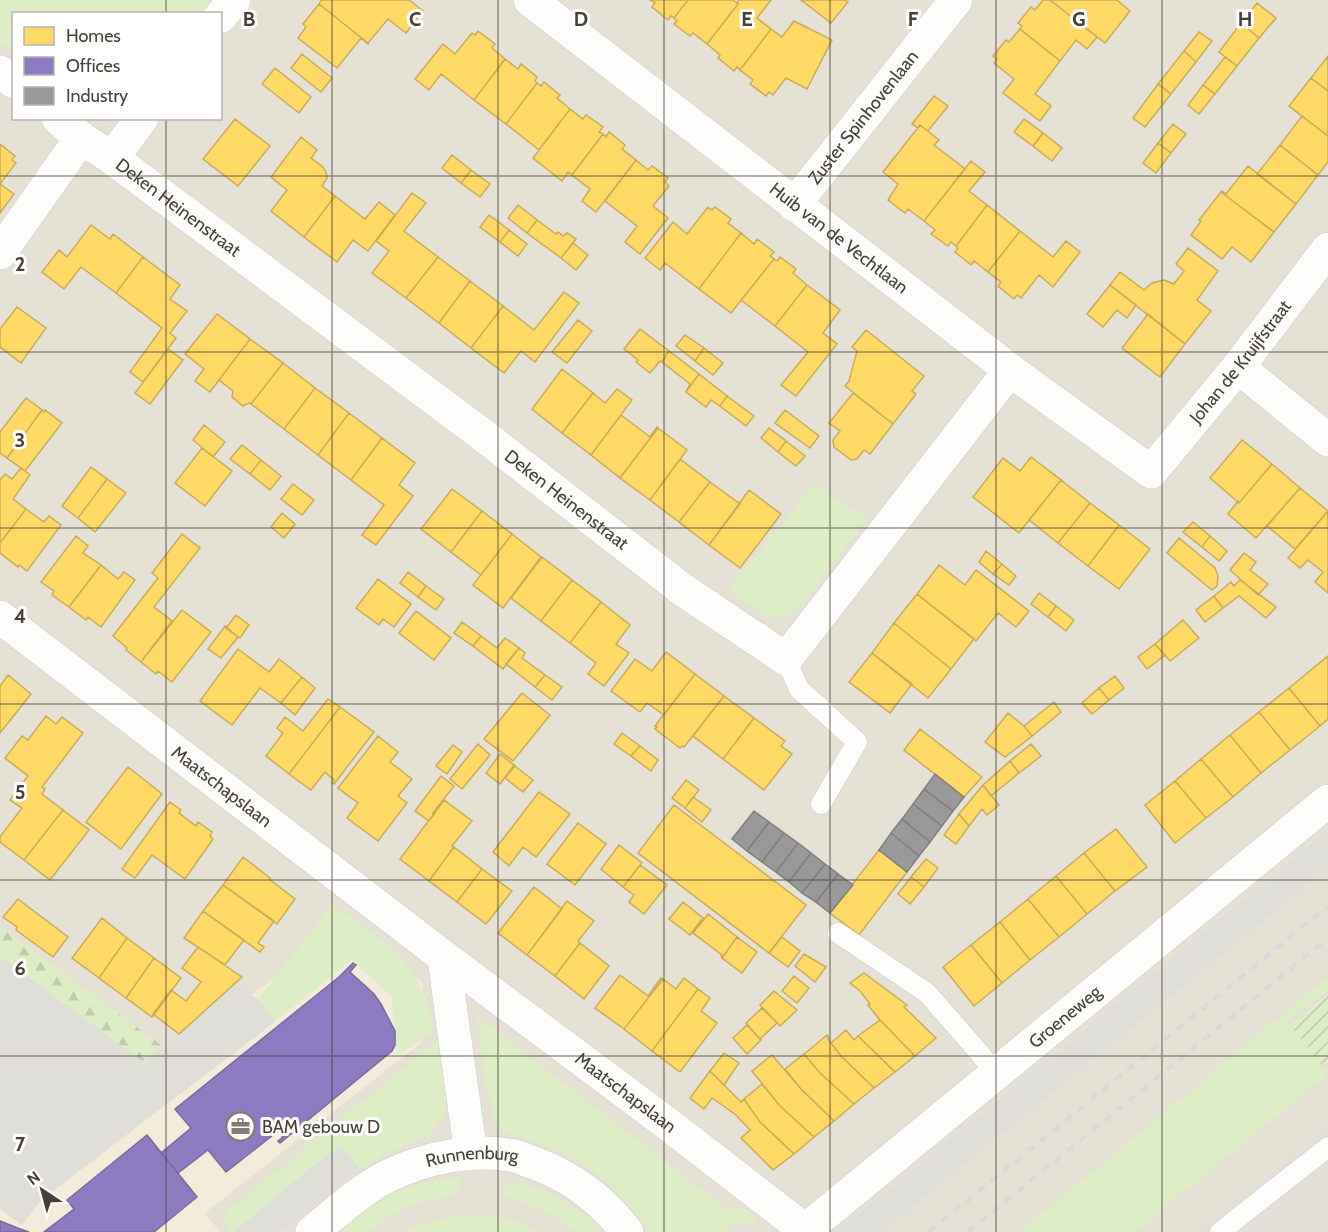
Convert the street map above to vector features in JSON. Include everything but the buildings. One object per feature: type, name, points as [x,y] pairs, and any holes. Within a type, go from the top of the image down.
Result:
[{"type":"street","points":[[222,15],[234,0]]},
{"type":"street","name":"Huib van de Vechtlaan","points":[[530,0],[1010,370],[1151,472]]},
{"type":"street","name":"Zuster Spinhovenlaan","points":[[794,205],[956,0]]},
{"type":"street","points":[[112,158],[140,120]]},
{"type":"street","points":[[0,253],[70,128]]},
{"type":"street","name":"Deken Heinenstraat","points":[[70,128],[484,436],[683,590],[786,659]]},
{"type":"street","name":"Johan de Kruijfstraat","points":[[1151,472],[1238,367],[1328,249]]},
{"type":"street","points":[[1238,367],[1328,440]]},
{"type":"street","points":[[786,659],[1010,370]]},
{"type":"street","name":"Maatschapslaan","points":[[0,617],[444,957],[665,1122],[804,1231]]},
{"type":"street","name":"Groeneweg","points":[[804,1231],[1328,801]]},
{"type":"street","points":[[444,957],[471,1154]]},
{"type":"street","name":"Runnenburg","points":[[312,1232],[363,1192],[388,1176],[413,1165],[471,1154],[517,1156],[567,1178],[612,1212],[627,1232]]},
{"type":"lane","points":[[786,659],[799,689],[857,742],[821,804]]},
{"type":"lane","points":[[838,933],[927,993],[978,1050],[996,1074]]},
{"type":"lane","points":[[1220,1232],[1328,1147]]},
{"type":"shaded area","points":[[0,0],[1328,0],[1328,1232],[0,1232]]},
{"type":"shaded area","points":[[1328,831],[1328,868],[881,1232],[837,1232]]},
{"type":"shaded area","points":[[341,928],[423,983],[422,1042],[205,1213],[220,1232],[0,1232],[0,953],[155,1067]]},
{"type":"shaded area","points":[[0,957],[145,1063],[236,985],[258,999],[276,1021],[41,1200],[22,1225],[0,1209]]},
{"type":"shaded area","points":[[1328,1127],[1328,1232],[1196,1232]]},
{"type":"shaded area","points":[[341,1146],[360,1169],[280,1232],[234,1232],[313,1166]]},
{"type":"green space","points":[[0,0],[225,0],[215,12],[12,12],[12,51],[0,42]]},
{"type":"green space","points":[[814,485],[867,518],[803,605],[787,616],[766,618],[729,589]]},
{"type":"green space","points":[[333,904],[393,951],[404,962],[424,992],[433,1032],[397,1056],[392,997],[352,960],[276,1021],[258,999]]},
{"type":"green space","points":[[0,926],[161,1045],[143,1063],[0,957]]},
{"type":"green space","points":[[1328,977],[1328,990],[1287,1022],[1325,1069],[1327,1075],[1135,1232],[1017,1232],[1060,1199]]},
{"type":"green space","points":[[1328,994],[1328,1060],[1321,1065],[1290,1025]]},
{"type":"green space","points":[[477,1016],[727,1209],[748,1211],[757,1221],[754,1224],[737,1222],[725,1232],[649,1232],[620,1195],[583,1165],[548,1147],[498,1130],[485,1084]]},
{"type":"green space","points":[[443,1036],[449,1094],[446,1110],[440,1122],[429,1133],[360,1169],[341,1146],[314,1204],[280,1232],[232,1232],[226,1225],[225,1213]]},
{"type":"green space","points":[[461,1178],[454,1195],[411,1206],[390,1216],[367,1232],[342,1232],[361,1215],[400,1190],[423,1182]]},
{"type":"green space","points":[[507,1180],[559,1198],[581,1212],[602,1232],[576,1232],[550,1214],[504,1195]]},
{"type":"green space","points":[[464,1216],[512,1220],[539,1232],[404,1232],[425,1223]]},
{"type":"railway","points":[[929,1232],[1328,906]]},
{"type":"railway","points":[[968,1232],[1328,938]]},
{"type":"place","name":"BAM gebouw D","points":[[241,1127]]}]
